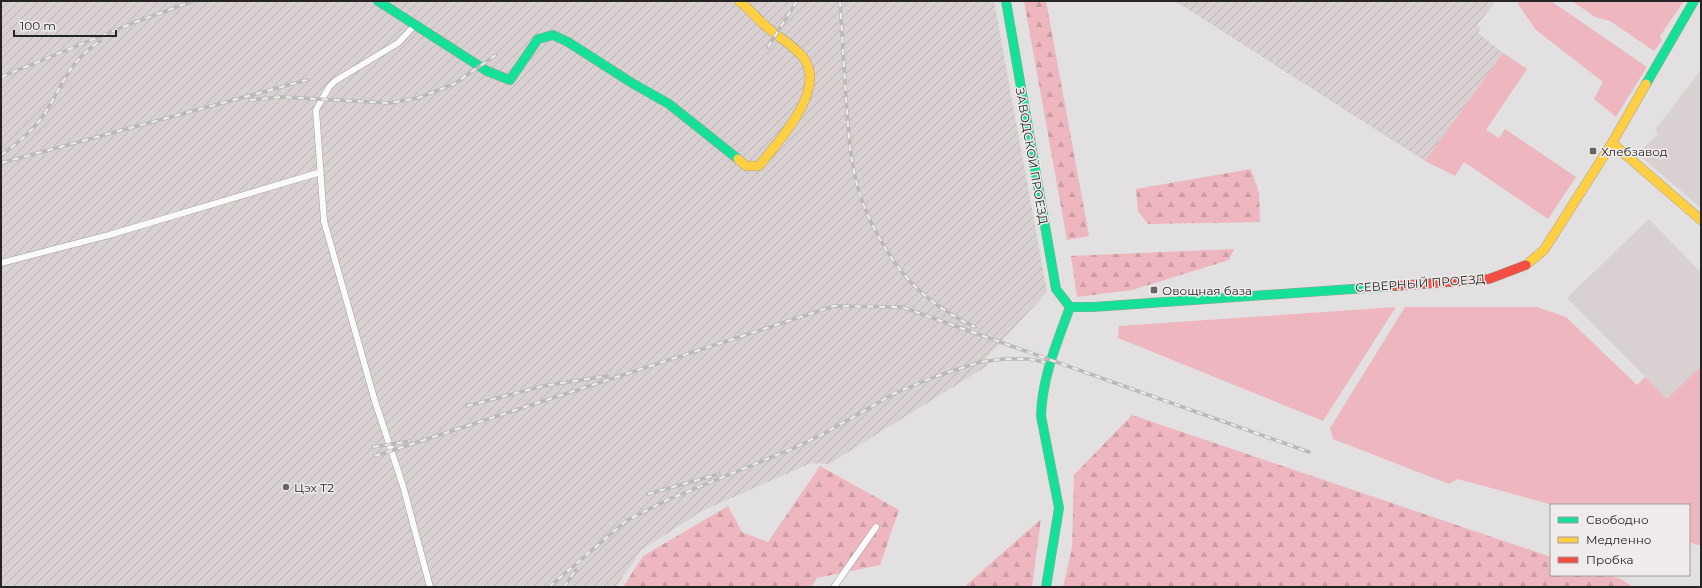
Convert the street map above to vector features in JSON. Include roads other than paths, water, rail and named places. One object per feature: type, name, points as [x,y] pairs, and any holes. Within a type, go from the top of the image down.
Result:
[{"type":"street","points":[[378,1],[487,71],[510,80],[538,40],[553,35],[568,42],[668,104],[746,166],[759,166],[801,108],[809,88],[810,72],[805,60],[762,24],[750,9],[739,1]]},
{"type":"street","name":"ЗАВОДСКОЙ ПРОЕЗД","points":[[1006,1],[1056,289],[1070,307]]},
{"type":"street","name":"СЕВЕРНЫЙ ПРОЕЗД","points":[[1070,307],[1093,307],[1489,279],[1526,265],[1544,250],[1612,143],[1694,1]]},
{"type":"street","points":[[415,25],[398,43],[336,81],[329,87],[316,110],[324,221],[374,398],[403,486],[430,587]]},
{"type":"street","points":[[1612,143],[1701,220]]},
{"type":"street","points":[[1,263],[109,235],[321,172]]},
{"type":"street","points":[[1046,587],[1059,508],[1041,416],[1041,401],[1051,360],[1070,307]]},
{"type":"street","points":[[834,587],[876,527]]},
{"type":"railway","points":[[1,77],[133,23],[193,1]]},
{"type":"railway","points":[[768,47],[797,1]]},
{"type":"railway","points":[[840,1],[850,147],[856,182],[866,211],[890,256],[913,284],[940,307],[975,327]]},
{"type":"railway","points":[[1,155],[36,125],[74,66],[89,49],[100,41]]},
{"type":"railway","points":[[250,100],[281,97],[389,103],[418,98],[454,84],[496,55]]},
{"type":"railway","points":[[1,163],[307,80]]},
{"type":"railway","points":[[375,456],[834,306],[902,307],[1309,452]]},
{"type":"railway","points":[[549,587],[626,521],[667,500],[794,448],[827,432],[895,393],[937,376],[980,362],[1004,359],[1028,359],[1045,362]]},
{"type":"railway","points":[[467,406],[543,386],[607,376]]},
{"type":"railway","points":[[373,447],[410,441]]},
{"type":"railway","points":[[648,494],[719,474]]},
{"type":"railway","points":[[564,587],[576,570]]},
{"type":"place","name":"Хлебзавод","points":[[1593,151]]},
{"type":"place","name":"Овощная база","points":[[1154,290]]},
{"type":"place","name":"Цэх Т2","points":[[286,487]]}]
